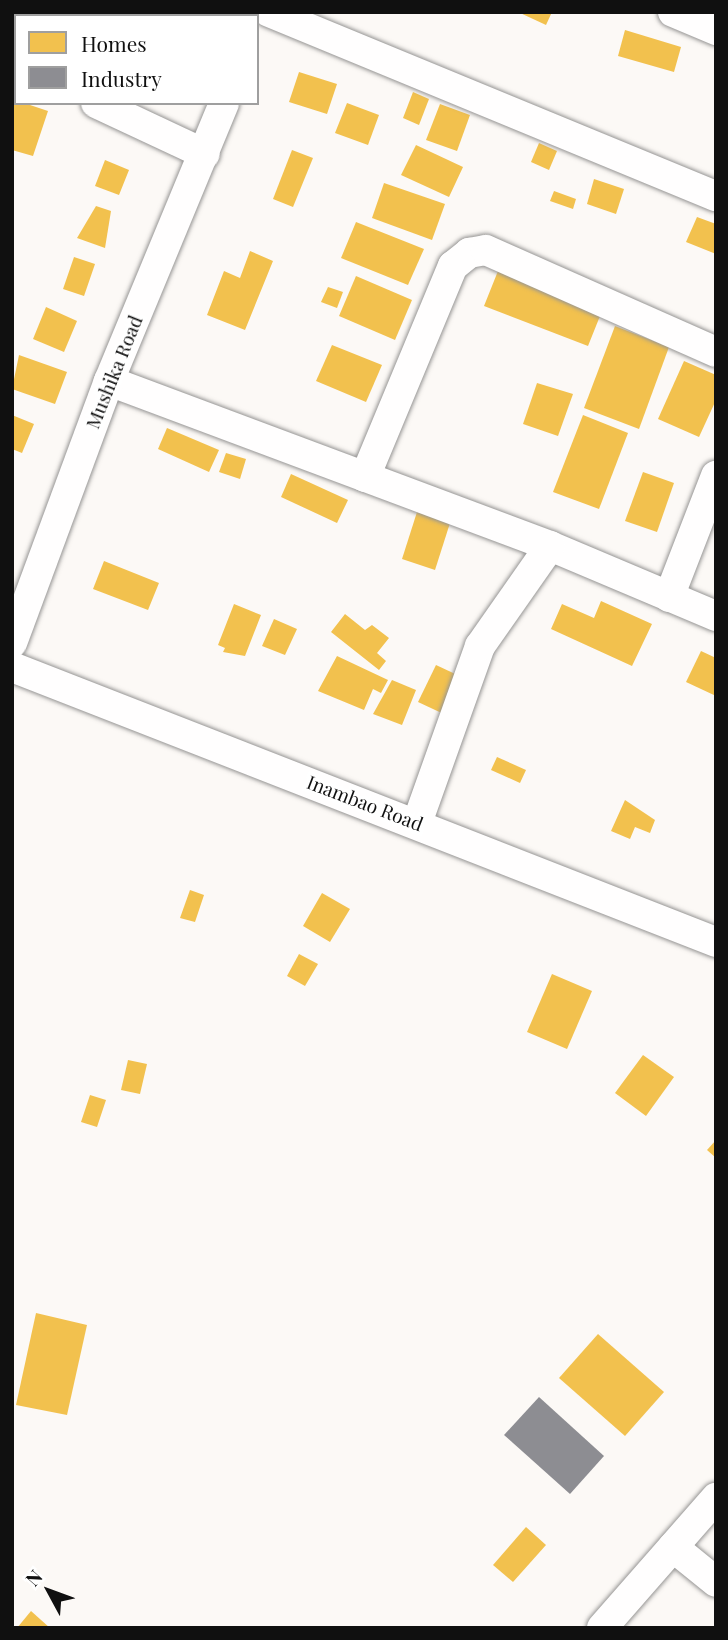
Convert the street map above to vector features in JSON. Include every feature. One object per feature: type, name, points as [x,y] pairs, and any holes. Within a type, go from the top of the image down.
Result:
[{"type":"street","points":[[269,12],[716,196]]},
{"type":"street","points":[[673,12],[716,30]]},
{"type":"street","points":[[100,105],[205,154]]},
{"type":"street","name":"Mushika Road","points":[[12,643],[109,381],[223,105]]},
{"type":"street","points":[[365,477],[453,266],[469,253],[486,250],[716,352]]},
{"type":"street","points":[[109,381],[550,546],[716,616]]},
{"type":"street","points":[[669,597],[716,476]]},
{"type":"street","points":[[417,823],[480,646],[550,546]]},
{"type":"street","name":"Inambao Road","points":[[12,667],[716,942]]},
{"type":"street","points":[[602,1628],[716,1498]]},
{"type":"street","points":[[673,1547],[716,1582]]},
{"type":"building: Homes","points":[[115,12],[154,12],[134,14]]},
{"type":"building: Homes","points":[[518,12],[552,12],[546,25]]},
{"type":"building: Homes","points":[[625,30],[681,47],[674,72],[618,56]]},
{"type":"building: Homes","points":[[299,72],[337,84],[327,114],[289,102]]},
{"type":"building: Homes","points":[[413,92],[429,99],[419,125],[403,118]]},
{"type":"building: Homes","points":[[12,99],[14,105],[30,105],[48,111],[33,156],[12,150]]},
{"type":"building: Homes","points":[[347,103],[379,115],[368,145],[335,133]]},
{"type":"building: Homes","points":[[440,104],[470,115],[457,151],[426,140]]},
{"type":"building: Homes","points":[[539,143],[557,151],[549,170],[531,162]]},
{"type":"building: Homes","points":[[416,145],[463,167],[449,197],[401,175]]},
{"type":"building: Homes","points":[[292,150],[313,158],[293,207],[273,199]]},
{"type":"building: Homes","points":[[105,160],[129,170],[119,195],[95,186]]},
{"type":"building: Homes","points":[[594,179],[624,189],[616,214],[587,204]]},
{"type":"building: Homes","points":[[384,183],[445,204],[432,240],[372,218]]},
{"type":"building: Homes","points":[[554,191],[576,199],[573,209],[550,201]]},
{"type":"building: Homes","points":[[96,206],[111,211],[105,248],[77,238]]},
{"type":"building: Homes","points":[[697,217],[716,224],[716,254],[686,242]]},
{"type":"building: Homes","points":[[356,222],[424,249],[408,285],[341,258]]},
{"type":"building: Homes","points":[[250,251],[273,261],[245,330],[207,315],[224,271],[240,278]]},
{"type":"building: Homes","points":[[74,257],[95,264],[84,296],[63,289]]},
{"type":"building: Homes","points":[[498,271],[602,311],[588,346],[484,306]]},
{"type":"building: Homes","points":[[356,276],[412,300],[395,340],[339,316]]},
{"type":"building: Homes","points":[[328,287],[343,292],[337,308],[321,302]]},
{"type":"building: Homes","points":[[46,307],[77,321],[64,352],[33,339]]},
{"type":"building: Homes","points":[[615,326],[669,347],[639,429],[584,408]]},
{"type":"building: Homes","points":[[332,345],[382,365],[366,402],[316,381]]},
{"type":"building: Homes","points":[[19,355],[67,372],[55,404],[12,389]]},
{"type":"building: Homes","points":[[684,361],[716,375],[716,400],[699,437],[658,419]]},
{"type":"building: Homes","points":[[537,383],[573,394],[558,436],[523,424]]},
{"type":"building: Homes","points":[[12,415],[34,424],[22,453],[12,449]]},
{"type":"building: Homes","points":[[583,415],[628,433],[599,509],[553,492]]},
{"type":"building: Homes","points":[[167,428],[219,450],[209,472],[158,449]]},
{"type":"building: Homes","points":[[226,453],[246,459],[240,479],[219,472]]},
{"type":"building: Homes","points":[[643,472],[674,483],[657,532],[625,521]]},
{"type":"building: Homes","points":[[291,474],[348,500],[337,523],[281,497]]},
{"type":"building: Homes","points":[[417,512],[450,523],[435,570],[402,559]]},
{"type":"building: Homes","points":[[104,561],[159,583],[148,610],[93,589]]},
{"type":"building: Homes","points":[[601,601],[652,624],[632,666],[551,629],[562,604],[594,618]]},
{"type":"building: Homes","points":[[234,604],[261,615],[245,656],[223,652],[225,648],[218,645]]},
{"type":"building: Homes","points":[[345,614],[365,630],[372,625],[389,638],[377,653],[386,661],[379,670],[331,632]]},
{"type":"building: Homes","points":[[274,619],[297,629],[285,655],[262,646]]},
{"type":"building: Homes","points":[[701,651],[716,658],[716,696],[686,682]]},
{"type":"building: Homes","points":[[337,656],[388,680],[381,693],[373,689],[364,710],[318,691]]},
{"type":"building: Homes","points":[[436,665],[466,679],[448,716],[418,702]]},
{"type":"building: Homes","points":[[392,680],[416,690],[402,725],[373,714]]},
{"type":"building: Homes","points":[[497,757],[526,770],[520,783],[491,770]]},
{"type":"building: Homes","points":[[625,800],[655,820],[650,833],[635,827],[630,839],[611,831]]},
{"type":"building: Homes","points":[[190,890],[204,895],[195,922],[180,918]]},
{"type":"building: Homes","points":[[322,893],[350,909],[330,942],[303,926]]},
{"type":"building: Homes","points":[[299,954],[318,964],[305,986],[287,976]]},
{"type":"building: Homes","points":[[552,974],[592,991],[567,1049],[527,1032]]},
{"type":"building: Homes","points":[[643,1055],[674,1077],[646,1116],[615,1093]]},
{"type":"building: Homes","points":[[128,1060],[147,1064],[140,1094],[121,1090]]},
{"type":"building: Homes","points":[[90,1095],[106,1100],[97,1127],[81,1122]]},
{"type":"building: Homes","points":[[716,1140],[716,1158],[707,1150]]},
{"type":"building: Homes","points":[[36,1313],[87,1325],[67,1415],[16,1405]]},
{"type":"building: Homes","points":[[598,1334],[664,1392],[625,1436],[559,1378]]},
{"type":"building: Homes","points":[[526,1527],[546,1545],[513,1582],[493,1565]]},
{"type":"building: Homes","points":[[31,1611],[50,1628],[17,1628]]},
{"type":"building: Industry","points":[[539,1397],[604,1456],[570,1494],[504,1435]]}]
